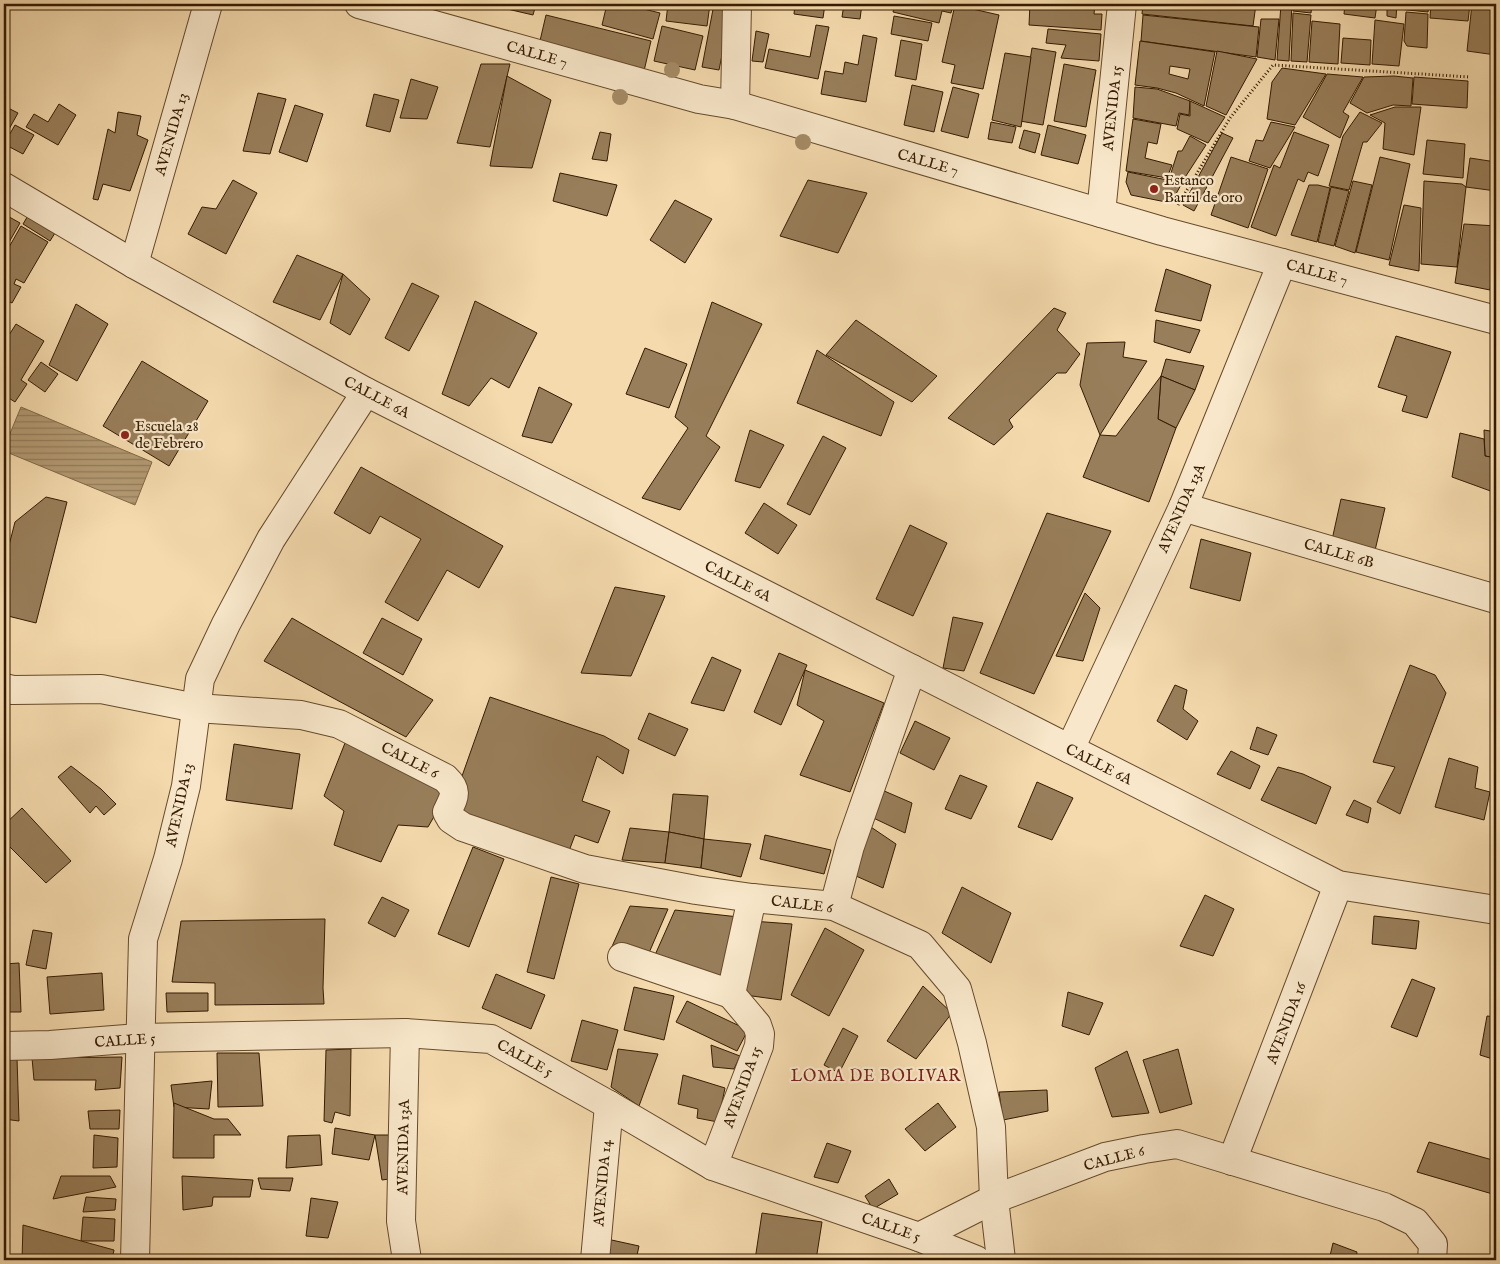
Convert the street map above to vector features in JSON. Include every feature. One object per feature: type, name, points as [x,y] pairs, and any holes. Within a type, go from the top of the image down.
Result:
[{"type":"street","name":"AVENIDA 13","points":[[134,264],[208,4]]},
{"type":"street","name":"CALLE 7","points":[[359,4],[699,100],[734,105],[1162,231],[1496,320]]},
{"type":"street","points":[[734,105],[737,4]]},
{"type":"street","name":"AVENIDA 15","points":[[1101,212],[1122,4]]},
{"type":"street","name":"CALLE 6A","points":[[4,187],[134,264],[366,392],[1338,885],[1496,910]]},
{"type":"street","name":"AVENIDA 13A","points":[[1070,749],[1183,507],[1282,263]]},
{"type":"street","name":"AVENIDA 13","points":[[135,1260],[142,939],[168,859],[186,786],[200,679],[226,624],[271,539],[366,392]]},
{"type":"street","name":"CALLE 6B","points":[[1183,507],[1496,599]]},
{"type":"street","points":[[834,906],[850,846],[912,669]]},
{"type":"street","name":"CALLE 6","points":[[7,696],[102,689],[196,708],[302,715],[339,724],[445,778],[453,785],[455,795],[447,812],[451,819],[463,827],[585,869],[696,890],[834,906],[920,945],[957,989],[972,1043],[991,1127],[994,1199],[1105,1157],[1177,1144],[1384,1207],[1415,1222],[1432,1252]]},
{"type":"street","name":"AVENIDA 16","points":[[1232,1160],[1338,885]]},
{"type":"street","points":[[622,957],[731,994],[752,898]]},
{"type":"street","name":"AVENIDA 15","points":[[712,1166],[759,1046],[760,1034],[757,1025],[731,994]]},
{"type":"street","name":"AVENIDA 13A","points":[[405,1033],[401,1221],[407,1260]]},
{"type":"street","name":"CALLE 5","points":[[4,1046],[50,1045],[140,1038],[405,1033],[491,1039],[610,1105],[712,1166],[919,1236],[976,1260]]},
{"type":"street","name":"AVENIDA 14","points":[[595,1260],[610,1105]]},
{"type":"street","points":[[919,1236],[994,1199],[1001,1260]]},
{"type":"path","points":[[1162,231],[1230,118],[1273,65],[1470,77]]},
{"type":"shaded area","points":[[21,407],[152,462],[135,505],[4,451]]},
{"type":"building","points":[[495,4],[536,4],[533,15],[503,8]]},
{"type":"building","points":[[607,4],[624,4],[660,13],[653,39],[602,25]]},
{"type":"building","points":[[668,4],[710,4],[707,26],[666,21]]},
{"type":"building","points":[[714,4],[732,4],[719,70],[702,67]]},
{"type":"building","points":[[795,4],[825,4],[823,18],[794,14]]},
{"type":"building","points":[[844,4],[862,4],[860,19],[842,17]]},
{"type":"building","points":[[895,4],[953,4],[951,13],[942,11],[939,23],[893,12]]},
{"type":"building","points":[[1030,4],[1095,4],[1094,14],[1102,14],[1101,30],[1029,25]]},
{"type":"building","points":[[1143,4],[1256,4],[1253,26],[1142,14]]},
{"type":"building","points":[[1281,4],[1292,4],[1289,61],[1277,60]]},
{"type":"building","points":[[1294,4],[1312,4],[1311,13],[1293,11]]},
{"type":"building","points":[[1345,4],[1377,4],[1375,18],[1344,14]]},
{"type":"building","points":[[1379,4],[1397,4],[1396,18],[1387,16],[1387,7]]},
{"type":"building","points":[[1398,4],[1429,4],[1428,12],[1398,9]]},
{"type":"building","points":[[1431,4],[1470,4],[1468,21],[1430,18]]},
{"type":"building","points":[[1472,4],[1496,4],[1496,55],[1467,51]]},
{"type":"building","points":[[955,5],[999,15],[983,89],[951,83],[955,65],[942,62]]},
{"type":"building","points":[[1406,12],[1428,14],[1427,48],[1407,46],[1404,41]]},
{"type":"building","points":[[1293,13],[1311,15],[1307,62],[1291,61]]},
{"type":"building","points":[[546,15],[651,41],[644,71],[539,45]]},
{"type":"building","points":[[1143,15],[1259,27],[1256,57],[1141,41]]},
{"type":"building","points":[[894,16],[932,23],[928,41],[891,34]]},
{"type":"building","points":[[1261,19],[1279,19],[1275,60],[1257,57]]},
{"type":"building","points":[[1375,20],[1404,24],[1399,66],[1372,64]]},
{"type":"building","points":[[1312,21],[1340,24],[1338,64],[1309,62]]},
{"type":"building","points":[[816,25],[829,27],[818,79],[765,68],[769,49],[810,57]]},
{"type":"building","points":[[662,26],[703,36],[695,70],[654,61]]},
{"type":"building","points":[[1048,29],[1101,34],[1099,61],[1061,58],[1066,45],[1046,43]]},
{"type":"building","points":[[756,31],[769,34],[763,62],[752,61]]},
{"type":"building","points":[[863,35],[877,38],[866,102],[821,94],[825,71],[843,74],[845,62],[858,65]]},
{"type":"building","points":[[1343,38],[1371,40],[1370,65],[1341,63]]},
{"type":"building","points":[[901,40],[922,44],[916,80],[895,76]]},
{"type":"building","points":[[1140,41],[1215,52],[1204,106],[1176,93],[1135,85]],"holes":[[[1170,66],[1190,69],[1188,79],[1169,74]]]},
{"type":"building","points":[[1032,48],[1056,52],[1043,125],[1020,121]]},
{"type":"building","points":[[1217,51],[1257,59],[1226,115],[1206,106]]},
{"type":"building","points":[[1005,53],[1031,57],[1021,127],[992,120]]},
{"type":"building","points":[[481,64],[510,64],[490,147],[457,143]]},
{"type":"building","points":[[1064,64],[1096,70],[1086,127],[1054,121]]},
{"type":"building","points":[[1282,68],[1326,74],[1295,125],[1267,119],[1272,82]]},
{"type":"building","points":[[1327,74],[1363,77],[1343,112],[1349,116],[1340,138],[1303,117]]},
{"type":"building","points":[[507,76],[551,100],[532,168],[490,166]]},
{"type":"building","points":[[1394,76],[1413,78],[1411,106],[1393,105],[1367,113],[1350,103],[1364,77]]},
{"type":"building","points":[[1414,77],[1468,81],[1467,108],[1412,104]]},
{"type":"building","points":[[411,79],[438,87],[427,119],[400,118]]},
{"type":"building","points":[[912,85],[943,92],[934,132],[904,125]]},
{"type":"building","points":[[953,87],[979,94],[968,138],[941,131]]},
{"type":"building","points":[[1135,87],[1157,89],[1190,101],[1189,115],[1179,113],[1176,126],[1133,118]]},
{"type":"building","points":[[258,93],[286,99],[270,154],[243,151]]},
{"type":"building","points":[[374,94],[399,100],[390,132],[366,126]]},
{"type":"building","points":[[1190,101],[1225,117],[1208,143],[1177,129],[1180,114],[1190,116]]},
{"type":"building","points":[[59,104],[76,115],[58,145],[26,127],[34,114],[48,122]]},
{"type":"building","points":[[295,105],[323,114],[307,162],[279,152]]},
{"type":"building","points":[[4,106],[18,113],[4,138]]},
{"type":"building","points":[[1395,107],[1421,107],[1414,155],[1383,149],[1385,123],[1370,115]]},
{"type":"building","points":[[118,112],[141,116],[137,135],[148,140],[130,191],[103,184],[98,200],[93,199],[108,129],[115,133]]},
{"type":"building","points":[[1360,112],[1382,123],[1367,142],[1363,142],[1349,190],[1329,186],[1343,136]]},
{"type":"building","points":[[1133,119],[1161,124],[1157,144],[1148,142],[1145,158],[1172,165],[1167,178],[1126,171]]},
{"type":"building","points":[[991,122],[1016,127],[1012,143],[988,139]]},
{"type":"building","points":[[1271,122],[1295,127],[1270,168],[1249,161],[1256,140],[1263,141]]},
{"type":"building","points":[[15,125],[34,135],[23,154],[4,144]]},
{"type":"building","points":[[1048,125],[1086,135],[1078,164],[1041,155]]},
{"type":"building","points":[[1024,130],[1040,134],[1035,153],[1019,148]]},
{"type":"building","points":[[600,132],[611,134],[607,161],[592,159]]},
{"type":"building","points":[[1294,132],[1329,145],[1318,176],[1308,172],[1304,182],[1298,179],[1276,236],[1251,227],[1274,165],[1280,168]]},
{"type":"building","points":[[1222,133],[1233,138],[1194,211],[1183,205]]},
{"type":"building","points":[[1190,136],[1206,145],[1182,182],[1169,179],[1178,151],[1182,151]]},
{"type":"building","points":[[1427,140],[1465,144],[1463,178],[1423,174]]},
{"type":"building","points":[[1231,157],[1268,169],[1248,228],[1211,215]]},
{"type":"building","points":[[1380,157],[1410,164],[1389,260],[1356,252]]},
{"type":"building","points":[[1470,158],[1496,162],[1496,191],[1466,187]]},
{"type":"building","name":"Estanco Barril de oro","points":[[1128,172],[1182,183],[1171,203],[1131,195],[1126,182]]},
{"type":"building","points":[[560,173],[617,185],[607,216],[553,201]]},
{"type":"building","points":[[233,180],[257,193],[226,254],[188,234],[202,207],[216,209]]},
{"type":"building","points":[[808,180],[867,193],[838,253],[780,236]]},
{"type":"building","points":[[1353,181],[1372,185],[1355,253],[1335,246]]},
{"type":"building","points":[[1424,181],[1462,184],[1466,187],[1457,267],[1421,264]]},
{"type":"building","points":[[1309,185],[1330,188],[1317,242],[1291,235]]},
{"type":"building","points":[[1331,187],[1349,191],[1334,246],[1318,242]]},
{"type":"building","points":[[675,200],[712,219],[685,263],[650,240]]},
{"type":"building","points":[[1404,205],[1421,208],[1419,271],[1389,265]]},
{"type":"building","points":[[32,209],[60,225],[50,241],[23,224]]},
{"type":"building","points":[[4,214],[20,223],[4,251]]},
{"type":"building","points":[[1464,224],[1496,226],[1496,250],[1490,290],[1455,283]]},
{"type":"building","points":[[21,226],[48,242],[24,283],[16,279],[14,284],[21,287],[12,303],[4,299],[4,256]]},
{"type":"building","points":[[297,255],[343,274],[320,320],[273,302]]},
{"type":"building","points":[[1496,255],[1496,286],[1491,284]]},
{"type":"building","points":[[1166,269],[1211,285],[1201,321],[1155,311]]},
{"type":"building","points":[[343,274],[370,299],[350,335],[330,323]]},
{"type":"building","points":[[412,283],[439,296],[409,351],[385,338]]},
{"type":"building","points":[[475,301],[537,333],[509,388],[491,378],[469,406],[442,394]]},
{"type":"building","points":[[712,302],[762,324],[706,436],[720,447],[680,510],[642,498],[688,428],[675,417]]},
{"type":"building","points":[[76,304],[108,324],[77,381],[49,365]]},
{"type":"building","points":[[1054,308],[1066,313],[1057,330],[1080,354],[1066,373],[1057,373],[1009,420],[1013,427],[994,445],[948,418]]},
{"type":"building","points":[[856,320],[937,376],[912,402],[826,355]]},
{"type":"building","points":[[1156,320],[1200,330],[1190,353],[1154,342]]},
{"type":"building","points":[[16,324],[44,341],[21,380],[27,384],[15,402],[4,395],[4,343]]},
{"type":"building","points":[[1396,336],[1451,352],[1427,418],[1402,411],[1407,396],[1378,387]]},
{"type":"building","points":[[1125,342],[1123,357],[1147,361],[1100,435],[1080,385],[1087,343]]},
{"type":"building","points":[[645,348],[687,364],[669,408],[626,394]]},
{"type":"building","points":[[817,350],[894,402],[881,436],[797,403]]},
{"type":"building","points":[[1166,359],[1204,366],[1195,390],[1161,376]]},
{"type":"building","points":[[142,361],[208,401],[169,466],[103,426]]},
{"type":"building","points":[[41,362],[58,374],[45,392],[28,380]]},
{"type":"building","points":[[1161,376],[1195,390],[1176,428],[1158,419]]},
{"type":"building","points":[[1161,376],[1158,419],[1176,428],[1149,502],[1083,477],[1100,435],[1116,436]]},
{"type":"building","points":[[539,387],[572,404],[552,443],[522,436]]},
{"type":"building","points":[[750,430],[784,445],[760,488],[735,481]]},
{"type":"building","points":[[1484,430],[1496,432],[1496,458],[1485,456]]},
{"type":"building","points":[[1460,433],[1484,439],[1485,456],[1496,458],[1496,493],[1452,477]]},
{"type":"building","points":[[823,436],[846,448],[810,515],[787,504]]},
{"type":"building","points":[[361,467],[503,546],[479,588],[447,570],[418,621],[385,602],[421,539],[380,516],[370,534],[334,513]]},
{"type":"building","points":[[46,497],[67,502],[36,623],[4,615],[4,565],[15,522]]},
{"type":"building","points":[[1341,499],[1385,508],[1373,559],[1330,549]]},
{"type":"building","points":[[764,503],[797,525],[778,554],[745,533]]},
{"type":"building","points":[[1047,513],[1111,531],[1034,694],[980,673]]},
{"type":"building","points":[[910,525],[947,543],[913,616],[876,599]]},
{"type":"building","points":[[1201,539],[1251,553],[1240,601],[1190,588]]},
{"type":"building","points":[[615,587],[665,596],[631,676],[581,673]]},
{"type":"building","points":[[1085,593],[1100,608],[1083,661],[1056,656]]},
{"type":"building","points":[[953,617],[983,623],[964,671],[943,668]]},
{"type":"building","points":[[292,618],[433,700],[406,737],[264,661]]},
{"type":"building","points":[[382,618],[422,639],[403,675],[363,653]]},
{"type":"building","points":[[779,653],[807,665],[781,725],[754,712]]},
{"type":"building","points":[[712,657],[741,670],[724,711],[691,703]]},
{"type":"building","points":[[1410,665],[1435,675],[1446,693],[1400,814],[1377,802],[1395,767],[1373,762]]},
{"type":"building","points":[[805,670],[884,703],[850,792],[800,775],[824,721],[797,705]]},
{"type":"building","points":[[1175,685],[1187,690],[1183,709],[1198,721],[1187,740],[1157,721]]},
{"type":"building","points":[[490,697],[604,736],[629,750],[623,774],[597,756],[582,801],[610,811],[598,843],[575,835],[569,851],[450,810]]},
{"type":"building","points":[[649,713],[688,729],[675,756],[638,739]]},
{"type":"building","points":[[915,721],[950,738],[934,770],[900,753]]},
{"type":"building","points":[[1257,727],[1277,735],[1268,755],[1250,749]]},
{"type":"building","points":[[347,738],[451,787],[428,827],[398,825],[381,862],[334,845],[344,811],[324,796]]},
{"type":"building","points":[[234,744],[300,754],[292,809],[226,800]]},
{"type":"building","points":[[1231,751],[1260,766],[1250,789],[1217,774]]},
{"type":"building","points":[[1449,758],[1478,767],[1475,788],[1490,792],[1484,820],[1435,807]]},
{"type":"building","points":[[71,766],[101,789],[116,804],[104,815],[96,806],[90,813],[58,777]]},
{"type":"building","points":[[1278,767],[1303,774],[1331,787],[1316,824],[1261,800]]},
{"type":"building","points":[[960,775],[987,786],[971,819],[945,809]]},
{"type":"building","points":[[1037,782],[1073,798],[1052,840],[1018,827]]},
{"type":"building","points":[[875,787],[912,803],[905,833],[865,814]]},
{"type":"building","points":[[673,794],[708,796],[704,839],[669,832]]},
{"type":"building","points":[[1354,800],[1371,808],[1368,823],[1346,815]]},
{"type":"building","points":[[22,808],[71,861],[46,883],[4,841],[4,825]]},
{"type":"building","points":[[862,821],[896,844],[883,888],[847,872]]},
{"type":"building","points":[[630,828],[669,832],[665,863],[622,860]]},
{"type":"building","points":[[669,832],[704,839],[701,868],[665,863]]},
{"type":"building","points":[[765,835],[831,850],[824,874],[760,859]]},
{"type":"building","points":[[704,839],[751,844],[741,877],[701,868]]},
{"type":"building","points":[[473,847],[504,859],[469,947],[438,934]]},
{"type":"building","points":[[551,877],[579,884],[554,979],[527,972]]},
{"type":"building","points":[[962,887],[1011,913],[991,963],[942,933]]},
{"type":"building","points":[[1205,895],[1234,909],[1213,956],[1180,946]]},
{"type":"building","points":[[382,897],[409,910],[395,937],[368,923]]},
{"type":"building","points":[[630,906],[668,909],[645,962],[610,951]]},
{"type":"building","points":[[675,910],[748,918],[730,988],[651,964]]},
{"type":"building","points":[[1374,916],[1419,921],[1416,949],[1372,944]]},
{"type":"building","points":[[325,919],[324,1004],[215,1005],[215,983],[172,982],[181,921]]},
{"type":"building","points":[[752,921],[792,924],[781,1000],[738,994]]},
{"type":"building","points":[[825,928],[864,950],[829,1016],[791,995]]},
{"type":"building","points":[[33,930],[52,933],[46,969],[26,965]]},
{"type":"building","points":[[19,963],[21,1012],[4,1012],[4,964]]},
{"type":"building","points":[[102,973],[104,1010],[50,1014],[47,977]]},
{"type":"building","points":[[496,974],[545,995],[531,1029],[482,1008]]},
{"type":"building","points":[[1412,979],[1435,988],[1417,1037],[1391,1027]]},
{"type":"building","points":[[923,986],[952,1013],[916,1059],[887,1041]]},
{"type":"building","points":[[634,987],[674,996],[664,1040],[624,1030]]},
{"type":"building","points":[[1068,992],[1103,1003],[1089,1035],[1062,1026]]},
{"type":"building","points":[[166,993],[208,993],[208,1011],[167,1012]]},
{"type":"building","points":[[687,1001],[748,1030],[737,1051],[676,1022]]},
{"type":"building","points":[[1487,1016],[1496,1017],[1496,1060],[1480,1055]]},
{"type":"building","points":[[582,1020],[618,1030],[607,1070],[571,1061]]},
{"type":"building","points":[[843,1028],[858,1036],[839,1073],[824,1065]]},
{"type":"building","points":[[711,1045],[740,1056],[734,1069],[713,1067]]},
{"type":"building","points":[[351,1049],[350,1116],[335,1112],[332,1123],[324,1121],[326,1050]]},
{"type":"building","points":[[618,1049],[658,1054],[639,1106],[611,1087]]},
{"type":"building","points":[[1178,1049],[1192,1104],[1160,1113],[1143,1060]]},
{"type":"building","points":[[1127,1051],[1149,1113],[1112,1117],[1095,1068]]},
{"type":"building","points":[[217,1053],[259,1053],[263,1106],[218,1107]]},
{"type":"building","points":[[122,1057],[120,1088],[95,1090],[96,1080],[34,1080],[32,1058]]},
{"type":"building","points":[[17,1058],[19,1121],[4,1119],[4,1059]]},
{"type":"building","points":[[683,1075],[725,1088],[718,1122],[697,1118],[698,1109],[678,1104]]},
{"type":"building","points":[[212,1081],[209,1109],[174,1107],[171,1085]]},
{"type":"building","points":[[1047,1090],[1048,1111],[1003,1120],[999,1092]]},
{"type":"building","points":[[174,1103],[214,1119],[228,1119],[241,1135],[214,1135],[214,1158],[173,1158]]},
{"type":"building","points":[[938,1103],[956,1127],[925,1151],[905,1129]]},
{"type":"building","points":[[120,1110],[119,1129],[90,1129],[88,1111]]},
{"type":"building","points":[[335,1128],[375,1135],[369,1160],[332,1154]]},
{"type":"building","points":[[94,1135],[118,1138],[117,1167],[93,1168]]},
{"type":"building","points":[[320,1135],[322,1165],[286,1168],[288,1136]]},
{"type":"building","points":[[375,1135],[399,1135],[396,1178],[382,1180]]},
{"type":"building","points":[[1429,1142],[1496,1161],[1496,1195],[1417,1172]]},
{"type":"building","points":[[827,1143],[851,1151],[838,1183],[814,1177]]},
{"type":"building","points":[[61,1176],[110,1176],[116,1187],[53,1199]]},
{"type":"building","points":[[182,1176],[253,1180],[250,1197],[213,1197],[212,1206],[183,1210]]},
{"type":"building","points":[[258,1178],[293,1178],[290,1191],[261,1189]]},
{"type":"building","points":[[889,1179],[898,1194],[873,1209],[865,1196]]},
{"type":"building","points":[[86,1197],[116,1199],[115,1210],[83,1212]]},
{"type":"building","points":[[311,1198],[338,1202],[328,1238],[306,1236]]},
{"type":"building","points":[[762,1213],[822,1222],[816,1260],[755,1260]]},
{"type":"building","points":[[83,1217],[115,1219],[114,1241],[81,1241]]},
{"type":"building","points":[[23,1225],[114,1250],[112,1260],[22,1260]]},
{"type":"building","points":[[607,1239],[639,1246],[636,1260],[602,1260]]},
{"type":"building","points":[[1333,1243],[1357,1252],[1356,1260],[1329,1260]]},
{"type":"place","name":"Estanco Barril de oro","points":[[1154,189]]},
{"type":"place","name":"Escuela 28 de Febrero","points":[[125,435]]},
{"type":"district","name":"LOMA DE BOLIVAR","points":[[876,1075]]}]
